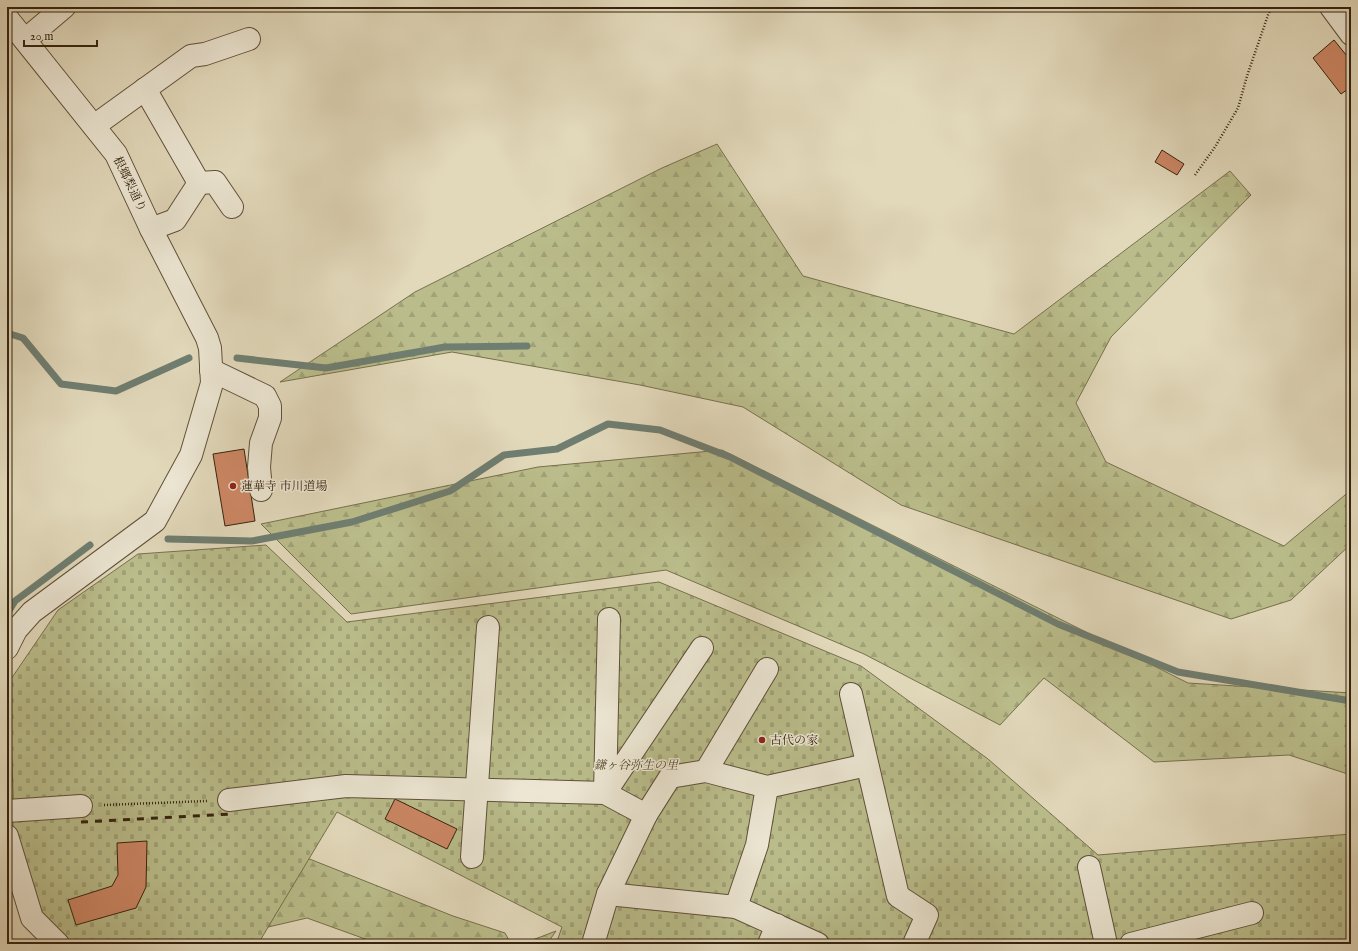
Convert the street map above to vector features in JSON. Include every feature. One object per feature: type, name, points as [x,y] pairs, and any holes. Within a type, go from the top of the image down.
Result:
[{"type":"street","points":[[25,40],[64,7]]},
{"type":"street","points":[[1331,7],[1351,34]]},
{"type":"street","name":"根郷梨通り","points":[[7,18],[116,154],[151,229],[208,338],[210,348],[211,376],[191,455],[155,521],[32,612],[16,630],[7,648]]},
{"type":"street","points":[[94,126],[191,56],[204,54],[249,39]]},
{"type":"street","points":[[145,89],[199,183]]},
{"type":"street","points":[[199,183],[215,182],[232,207]]},
{"type":"street","points":[[151,229],[175,220],[199,183]]},
{"type":"street","points":[[211,376],[265,396],[270,406],[270,418],[261,443],[259,467],[262,490]]},
{"type":"street","points":[[605,793],[609,619]]},
{"type":"street","points":[[472,858],[478,790],[488,627]]},
{"type":"street","points":[[605,793],[702,648]]},
{"type":"street","points":[[706,771],[767,669]]},
{"type":"street","points":[[851,694],[898,896],[927,915],[914,944]]},
{"type":"street","points":[[593,944],[608,894],[646,815],[670,777],[706,771],[767,787],[867,765]]},
{"type":"street","points":[[229,800],[346,786],[605,793],[646,815]]},
{"type":"street","points":[[736,907],[757,845],[767,787]]},
{"type":"street","points":[[7,811],[81,806]]},
{"type":"street","points":[[7,836],[32,918],[58,944]]},
{"type":"street","points":[[1090,868],[1106,944]]},
{"type":"street","points":[[608,894],[736,907],[773,935],[818,944]]},
{"type":"street","points":[[1131,944],[1252,913]]},
{"type":"path","points":[[1196,175],[1215,147],[1238,108],[1247,76],[1272,7]]},
{"type":"path","points":[[81,806],[229,800]]},
{"type":"green space","points":[[717,144],[803,276],[1014,334],[1230,171],[1251,195],[1111,337],[1076,403],[1106,462],[1284,546],[1351,490],[1351,544],[1291,600],[1231,619],[901,505],[743,407],[640,385],[452,352],[280,382],[415,292],[662,168]]},
{"type":"green space","points":[[722,450],[1188,683],[1351,693],[1351,775],[1289,755],[1154,762],[1044,678],[1000,725],[864,654],[666,570],[351,614],[261,524],[538,467]]},
{"type":"green space","name":"鎌ヶ谷弥生の里","points":[[266,545],[347,622],[659,582],[861,666],[988,759],[1098,855],[1351,834],[1351,944],[556,944],[562,927],[337,812],[258,944],[72,944],[37,910],[13,838],[9,682],[58,610],[138,554]]},
{"type":"green space","points":[[297,854],[453,916],[505,933],[511,944],[379,944],[307,918],[221,938]]},
{"type":"green space","points":[[556,931],[547,944],[522,944]]},
{"type":"building","points":[[1334,40],[1351,61],[1351,87],[1341,94],[1313,58]]},
{"type":"building","points":[[1162,150],[1184,164],[1177,175],[1155,162]]},
{"type":"building","points":[[244,449],[255,521],[225,526],[213,454]]},
{"type":"building","points":[[395,799],[457,829],[447,849],[385,819]]},
{"type":"building","points":[[147,841],[146,887],[136,908],[76,925],[68,900],[112,886],[118,875],[117,843]]},
{"type":"waterway","points":[[7,333],[23,338],[61,384],[116,391],[189,358]]},
{"type":"waterway","points":[[237,358],[326,368],[445,347],[527,346]]},
{"type":"waterway","points":[[168,539],[252,541],[352,522],[450,491],[504,455],[557,449],[608,424],[660,430],[730,457],[1058,624],[1178,672],[1351,701]]},
{"type":"waterway","points":[[7,614],[15,601],[90,545]]},
{"type":"railway","points":[[81,822],[231,814]]},
{"type":"place","name":"蓮華寺 市川道場","points":[[233,486]]},
{"type":"place","name":"古代の家","points":[[762,740]]}]
